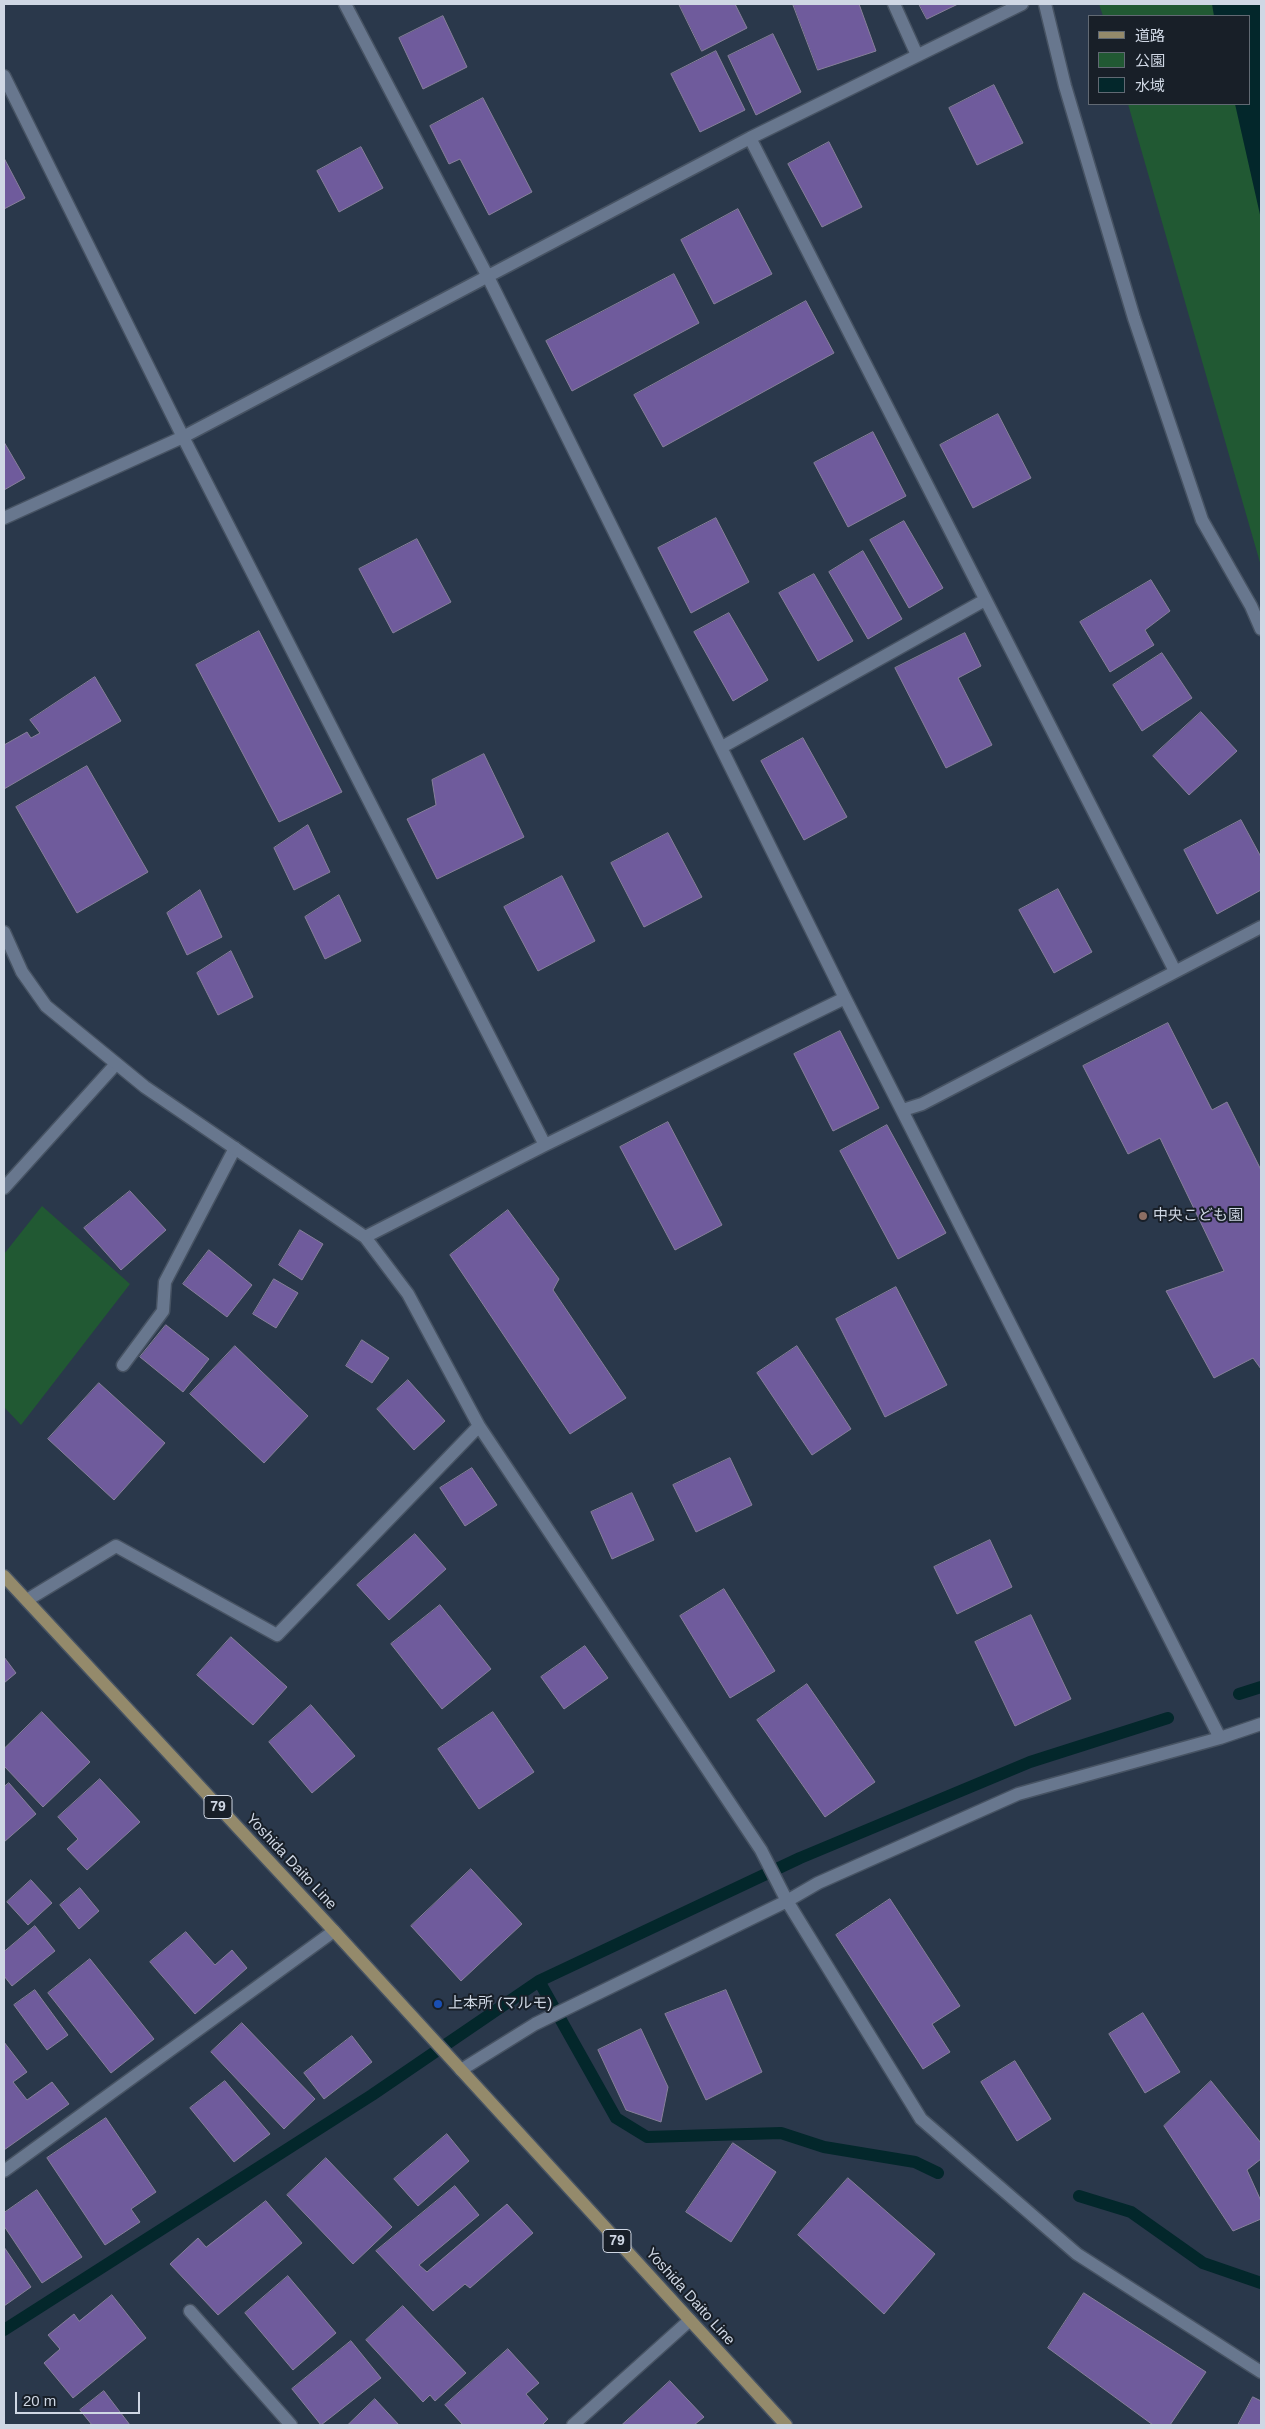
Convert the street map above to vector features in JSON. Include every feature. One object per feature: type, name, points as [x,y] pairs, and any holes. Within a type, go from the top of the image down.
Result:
[{"type":"main road","name":"Yoshida Daito Line","points":[[4,1576],[334,1931],[786,2425]]},
{"type":"street","points":[[345,4],[488,277],[722,746],[845,998],[1220,1738]]},
{"type":"street","points":[[894,4],[916,55]]},
{"type":"street","points":[[4,518],[183,437],[750,138],[1022,4]]},
{"type":"street","points":[[1045,4],[1065,86],[1134,318],[1202,520],[1251,606],[1261,629]]},
{"type":"street","points":[[4,76],[183,437],[545,1145]]},
{"type":"street","points":[[750,138],[1175,971]]},
{"type":"street","points":[[722,746],[985,600]]},
{"type":"street","points":[[903,1110],[922,1104],[1261,927]]},
{"type":"street","points":[[4,932],[22,972],[46,1006],[145,1087],[365,1237],[408,1294],[479,1426],[761,1850],[786,1901],[920,2119],[1077,2254],[1261,2372]]},
{"type":"street","points":[[365,1237],[545,1145],[845,998]]},
{"type":"street","points":[[4,1188],[116,1064]]},
{"type":"street","points":[[123,1365],[163,1311],[165,1282],[235,1148]]},
{"type":"street","points":[[27,1600],[116,1546],[277,1635],[479,1426]]},
{"type":"street","points":[[461,2070],[535,2024],[786,1901],[818,1882],[1018,1794],[1220,1738],[1261,1724]]},
{"type":"street","points":[[4,2171],[334,1931]]},
{"type":"street","points":[[190,2311],[291,2425]]},
{"type":"street","points":[[573,2425],[690,2320]]},
{"type":"green space","points":[[1099,4],[1261,4],[1261,566],[1128,105],[1250,105],[1250,15],[1103,15]]},
{"type":"green space","points":[[42,1206],[130,1284],[21,1425],[4,1407],[4,1254]]},
{"type":"water","points":[[1212,4],[1261,4],[1261,219],[1235,105],[1250,105],[1250,15],[1214,15]]},
{"type":"building","points":[[679,4],[735,4],[747,28],[702,51]]},
{"type":"building","points":[[793,4],[859,4],[876,51],[818,70]]},
{"type":"building","points":[[919,4],[958,4],[927,19]]},
{"type":"building","points":[[443,16],[467,67],[423,89],[399,38]]},
{"type":"building","points":[[773,34],[801,92],[756,115],[728,56]]},
{"type":"building","points":[[716,51],[745,110],[700,132],[671,74]]},
{"type":"building","points":[[994,85],[1023,143],[977,165],[949,108]]},
{"type":"building","points":[[483,98],[532,192],[489,215],[460,159],[449,164],[430,126]]},
{"type":"building","points":[[829,142],[862,207],[822,227],[788,164]]},
{"type":"building","points":[[361,147],[383,188],[339,212],[317,171]]},
{"type":"building","points":[[4,158],[25,198],[4,209]]},
{"type":"building","points":[[738,209],[772,274],[714,304],[681,240]]},
{"type":"building","points":[[674,274],[699,323],[572,391],[546,341]]},
{"type":"building","points":[[806,301],[834,353],[663,447],[634,395]]},
{"type":"building","points":[[998,414],[1031,478],[973,508],[940,445]]},
{"type":"building","points":[[873,432],[906,496],[848,527],[814,463]]},
{"type":"building","points":[[4,442],[25,478],[4,490]]},
{"type":"building","points":[[716,518],[749,582],[691,613],[658,548]]},
{"type":"building","points":[[904,521],[943,588],[909,608],[870,540]]},
{"type":"building","points":[[417,539],[451,602],[393,633],[359,569]]},
{"type":"building","points":[[863,551],[902,619],[868,639],[829,572]]},
{"type":"building","points":[[814,574],[853,641],[818,661],[779,593]]},
{"type":"building","points":[[1151,580],[1170,611],[1145,630],[1154,645],[1110,672],[1080,622]]},
{"type":"building","points":[[729,613],[768,680],[733,701],[694,632]]},
{"type":"building","points":[[259,631],[342,792],[279,822],[196,665]]},
{"type":"building","points":[[965,633],[981,666],[958,678],[992,745],[946,768],[895,668]]},
{"type":"building","points":[[1162,653],[1192,698],[1142,731],[1113,685]]},
{"type":"building","points":[[95,677],[121,721],[4,789],[4,745],[27,732],[31,738],[40,733],[30,720]]},
{"type":"building","points":[[1201,712],[1237,751],[1189,795],[1153,756]]},
{"type":"building","points":[[803,738],[847,817],[804,840],[761,761]]},
{"type":"building","points":[[484,754],[524,837],[437,879],[407,819],[436,805],[432,780]]},
{"type":"building","points":[[87,766],[148,872],[77,913],[16,807]]},
{"type":"building","points":[[1241,820],[1261,857],[1261,890],[1217,914],[1184,850]]},
{"type":"building","points":[[308,825],[330,872],[294,890],[274,848]]},
{"type":"building","points":[[668,833],[702,897],[644,927],[611,863]]},
{"type":"building","points":[[562,876],[595,941],[538,971],[504,907]]},
{"type":"building","points":[[1058,889],[1092,952],[1054,973],[1019,910]]},
{"type":"building","points":[[200,890],[222,937],[187,955],[167,913]]},
{"type":"building","points":[[339,895],[361,941],[325,959],[305,917]]},
{"type":"building","points":[[231,951],[253,997],[218,1015],[197,973]]},
{"type":"building","points":[[1168,1023],[1212,1110],[1227,1102],[1261,1170],[1261,1369],[1253,1358],[1214,1378],[1166,1291],[1224,1271],[1160,1138],[1128,1154],[1083,1066]]},
{"type":"building","points":[[840,1031],[879,1108],[833,1131],[794,1054]]},
{"type":"building","points":[[668,1122],[722,1225],[675,1250],[620,1147]]},
{"type":"building","points":[[887,1125],[946,1233],[898,1259],[840,1151]]},
{"type":"building","points":[[130,1191],[166,1230],[121,1270],[84,1228]]},
{"type":"building","points":[[508,1210],[559,1279],[553,1290],[626,1398],[570,1434],[450,1255]]},
{"type":"building","points":[[300,1230],[323,1244],[302,1280],[279,1265]]},
{"type":"building","points":[[209,1250],[252,1285],[227,1317],[183,1284]]},
{"type":"building","points":[[274,1279],[298,1293],[276,1328],[253,1314]]},
{"type":"building","points":[[896,1287],[947,1385],[885,1417],[836,1319]]},
{"type":"building","points":[[166,1325],[209,1359],[183,1392],[140,1357]]},
{"type":"building","points":[[362,1340],[389,1358],[372,1383],[346,1366]]},
{"type":"building","points":[[235,1346],[308,1416],[264,1463],[190,1394]]},
{"type":"building","points":[[797,1346],[851,1429],[812,1455],[757,1373]]},
{"type":"building","points":[[408,1380],[445,1421],[414,1450],[377,1409]]},
{"type":"building","points":[[99,1383],[165,1443],[114,1500],[48,1439]]},
{"type":"building","points":[[730,1458],[752,1505],[696,1532],[673,1485]]},
{"type":"building","points":[[472,1468],[497,1505],[465,1526],[440,1488]]},
{"type":"building","points":[[632,1493],[654,1540],[612,1559],[591,1512]]},
{"type":"building","points":[[415,1534],[446,1569],[389,1620],[357,1585]]},
{"type":"building","points":[[990,1540],[1012,1587],[957,1614],[934,1567]]},
{"type":"building","points":[[724,1589],[775,1671],[730,1698],[680,1616]]},
{"type":"building","points":[[440,1605],[491,1669],[442,1709],[391,1644]]},
{"type":"building","points":[[1031,1615],[1071,1699],[1015,1726],[975,1642]]},
{"type":"building","points":[[231,1637],[287,1687],[253,1725],[197,1675]]},
{"type":"building","points":[[585,1646],[608,1678],[564,1709],[541,1677]]},
{"type":"building","points":[[4,1657],[16,1673],[4,1683]]},
{"type":"building","points":[[807,1684],[875,1782],[825,1817],[757,1720]]},
{"type":"building","points":[[311,1705],[355,1756],[312,1793],[269,1742]]},
{"type":"building","points":[[42,1712],[90,1762],[43,1807],[4,1766],[4,1749]]},
{"type":"building","points":[[493,1712],[534,1772],[479,1809],[438,1749]]},
{"type":"building","points":[[100,1779],[140,1822],[87,1870],[67,1849],[78,1839],[58,1817]]},
{"type":"building","points":[[9,1783],[36,1814],[4,1842],[4,1787]]},
{"type":"building","points":[[471,1869],[522,1924],[461,1981],[411,1926]]},
{"type":"building","points":[[31,1880],[52,1903],[28,1925],[7,1902]]},
{"type":"building","points":[[80,1888],[99,1911],[79,1929],[60,1905]]},
{"type":"building","points":[[890,1899],[960,2006],[932,2024],[950,2052],[923,2069],[836,1935]]},
{"type":"building","points":[[35,1926],[55,1951],[12,1986],[4,1976],[4,1952]]},
{"type":"building","points":[[186,1932],[215,1965],[232,1950],[247,1968],[195,2014],[150,1962]]},
{"type":"building","points":[[90,1959],[154,2039],[111,2073],[48,1993]]},
{"type":"building","points":[[35,1990],[68,2035],[47,2050],[14,2005]]},
{"type":"building","points":[[726,1990],[762,2072],[706,2100],[665,2014]]},
{"type":"building","points":[[1143,2013],[1180,2072],[1145,2093],[1109,2034]]},
{"type":"building","points":[[242,2023],[315,2099],[284,2129],[211,2052]]},
{"type":"building","points":[[641,2029],[668,2087],[661,2122],[626,2110],[598,2050]]},
{"type":"building","points":[[352,2036],[372,2062],[324,2099],[304,2073]]},
{"type":"building","points":[[4,2042],[27,2072],[13,2082],[27,2100],[52,2082],[69,2104],[4,2150]]},
{"type":"building","points":[[1015,2061],[1051,2119],[1017,2141],[981,2082]]},
{"type":"building","points":[[225,2081],[270,2134],[234,2162],[190,2108]]},
{"type":"building","points":[[1211,2081],[1261,2143],[1261,2159],[1247,2170],[1261,2201],[1261,2219],[1233,2231],[1164,2126]]},
{"type":"building","points":[[106,2118],[156,2192],[131,2209],[140,2222],[105,2245],[47,2158]]},
{"type":"building","points":[[447,2134],[469,2161],[418,2206],[394,2179]]},
{"type":"building","points":[[733,2143],[776,2172],[731,2242],[686,2212]]},
{"type":"building","points":[[326,2158],[392,2227],[353,2264],[287,2195]]},
{"type":"building","points":[[848,2178],[935,2254],[884,2314],[798,2235]]},
{"type":"building","points":[[455,2186],[479,2215],[419,2265],[427,2272],[507,2204],[533,2233],[470,2288],[465,2284],[433,2311],[376,2251]]},
{"type":"building","points":[[37,2190],[82,2257],[42,2283],[4,2226],[4,2213]]},
{"type":"building","points":[[266,2201],[302,2243],[218,2315],[170,2264],[198,2238],[206,2247]]},
{"type":"building","points":[[4,2247],[31,2287],[4,2306]]},
{"type":"building","points":[[288,2276],[336,2333],[293,2370],[245,2313]]},
{"type":"building","points":[[1084,2293],[1206,2372],[1170,2425],[1153,2425],[1048,2348]]},
{"type":"building","points":[[112,2295],[146,2338],[73,2398],[44,2363],[60,2349],[48,2335],[74,2314],[79,2321]]},
{"type":"building","points":[[403,2306],[466,2373],[435,2401],[430,2395],[423,2402],[366,2340]]},
{"type":"building","points":[[351,2341],[381,2378],[321,2425],[292,2389]]},
{"type":"building","points":[[508,2349],[539,2383],[526,2394],[548,2419],[542,2425],[463,2425],[445,2405]]},
{"type":"building","points":[[670,2381],[704,2417],[694,2425],[622,2425]]},
{"type":"building","points":[[104,2391],[130,2425],[92,2425],[80,2410]]},
{"type":"building","points":[[1253,2397],[1261,2401],[1261,2425],[1238,2425]]},
{"type":"building","points":[[375,2399],[399,2425],[348,2425]]},
{"type":"waterway","points":[[1239,1694],[1261,1687]]},
{"type":"waterway","points":[[4,2330],[372,2095],[539,1981],[800,1858],[1030,1762],[1168,1718]]},
{"type":"waterway","points":[[539,1981],[616,2118],[647,2137],[781,2133],[824,2147],[915,2162],[938,2173]]},
{"type":"waterway","points":[[1079,2196],[1131,2212],[1203,2263],[1261,2283]]},
{"type":"place","name":"中央こども園","points":[[1143,1216]]},
{"type":"place","name":"上本所 (マルモ)","points":[[438,2004]]}]
